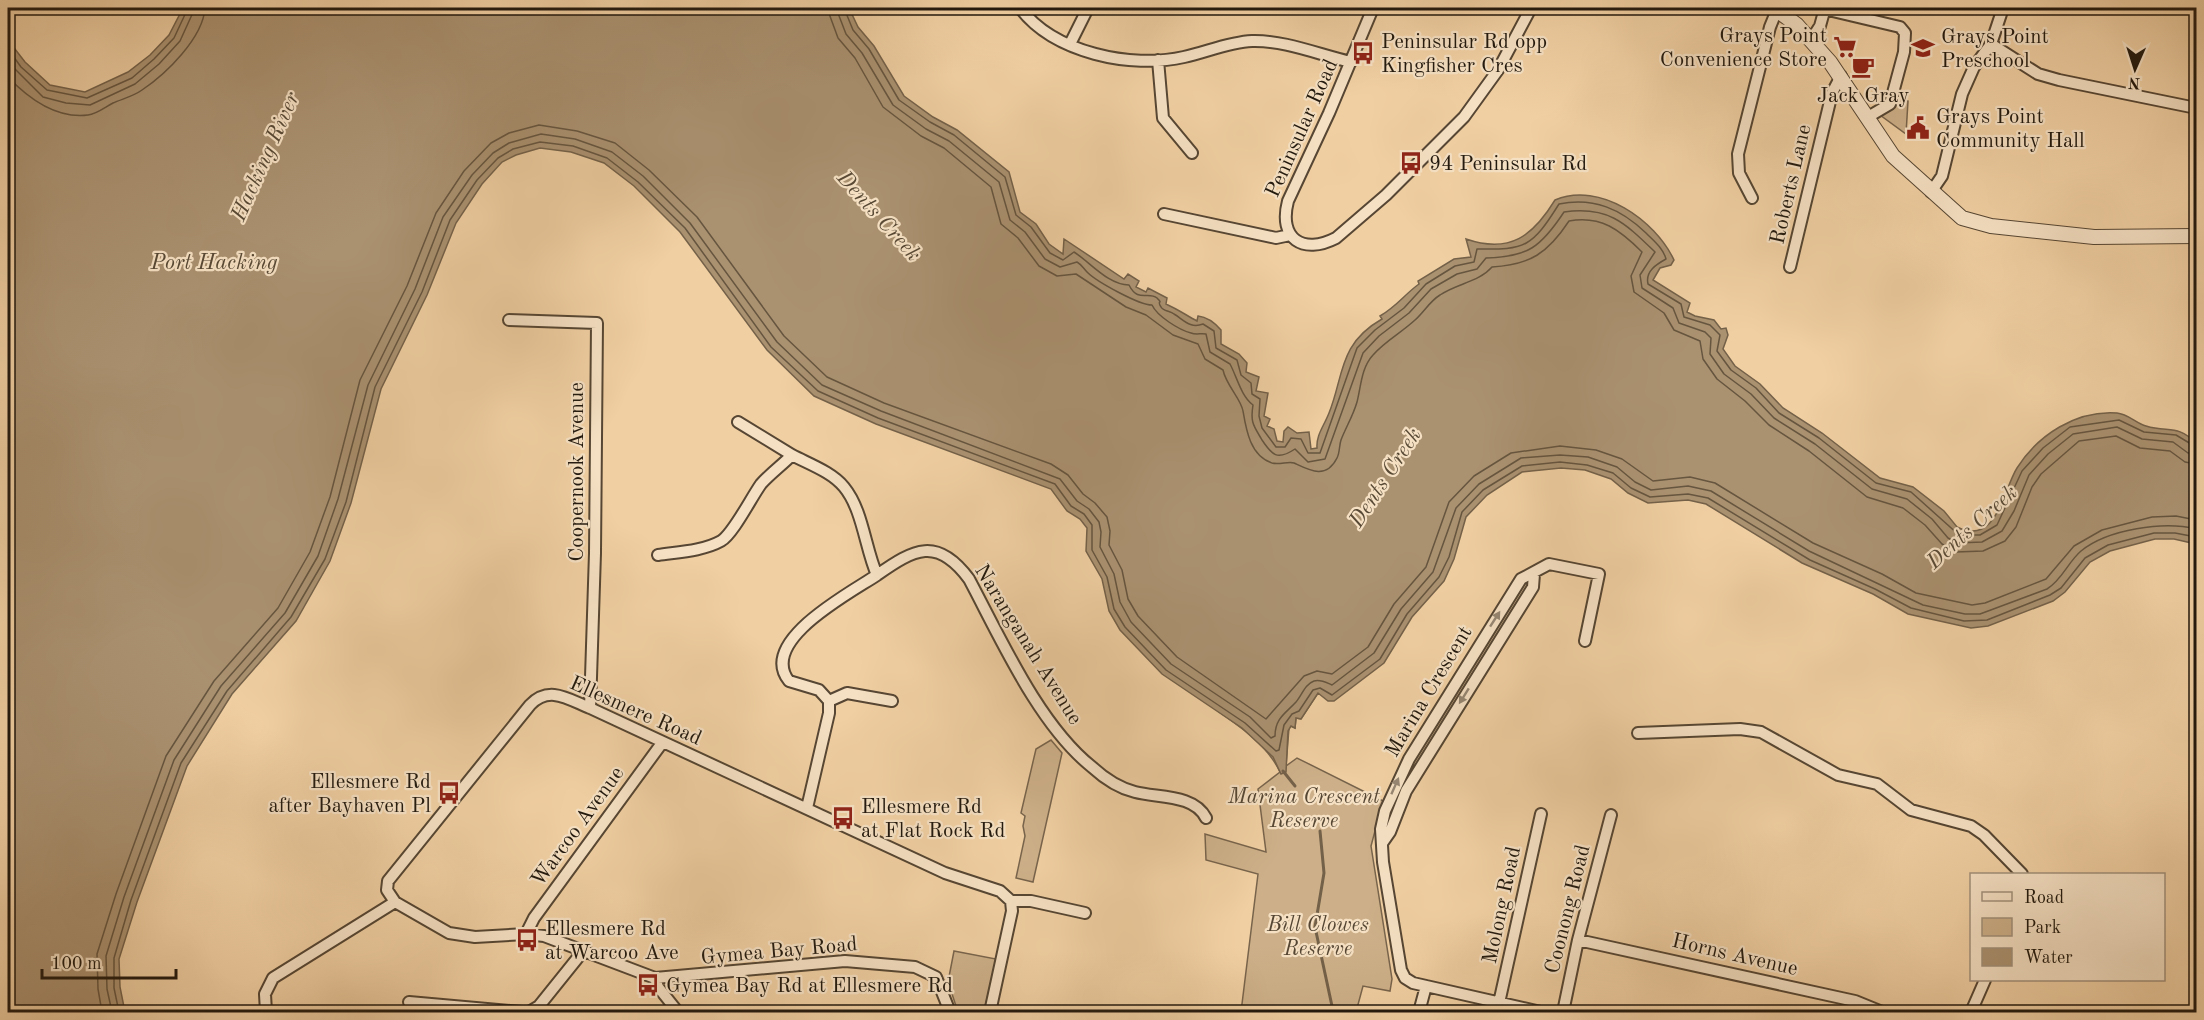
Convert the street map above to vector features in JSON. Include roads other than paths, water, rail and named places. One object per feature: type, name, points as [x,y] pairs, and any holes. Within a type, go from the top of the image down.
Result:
[{"type":"street","points":[[1020,8],[1032,23],[1096,55],[1158,60],[1251,41],[1277,44],[1351,62]]},
{"type":"street","points":[[1070,44],[1088,8]]},
{"type":"street","name":"Peninsular Road","points":[[1290,235],[1285,217],[1288,201],[1373,8]]},
{"type":"street","points":[[1164,214],[1276,238],[1290,235],[1305,245],[1329,242],[1350,227],[1394,188],[1453,130],[1484,92],[1531,8]]},
{"type":"street","points":[[1811,40],[1818,32],[1824,8],[1900,27],[1905,33],[1904,51],[1890,104],[1868,117]]},
{"type":"street","points":[[1931,192],[1942,176],[1962,94],[1974,67],[1991,44],[2003,8]]},
{"type":"street","points":[[1752,198],[1739,173],[1738,154],[1776,9],[1811,40],[1841,76],[1893,156],[1962,218],[1991,226],[2094,237],[2196,236]]},
{"type":"street","points":[[1991,44],[2038,74],[2059,81],[2196,108]]},
{"type":"street","points":[[1158,60],[1163,118],[1192,153]]},
{"type":"street","name":"Roberts Lane","points":[[1790,267],[1832,93],[1841,76]]},
{"type":"street","name":"Coopernook Avenue","points":[[510,320],[597,323],[596,553],[590,708]]},
{"type":"street","points":[[738,422],[820,469],[844,486],[858,511],[867,552],[877,575]]},
{"type":"street","points":[[658,555],[690,551],[721,541],[730,533],[741,513],[763,483],[792,455]]},
{"type":"street","name":"Naranganah Avenue","points":[[830,700],[819,690],[789,681],[783,670],[786,652],[798,630],[914,551],[939,554],[950,559],[969,579],[1053,726],[1081,757],[1109,781],[1133,792],[1190,802],[1202,810],[1206,818]]},
{"type":"street","name":"Marina Crescent","points":[[1541,1012],[1408,981],[1402,974],[1383,842],[1390,832],[1406,791],[1533,587],[1534,574],[1540,567],[1553,564],[1599,574],[1585,641]]},
{"type":"street","points":[[807,808],[830,700],[848,693],[892,701]]},
{"type":"street","name":"Ellesmere Road","points":[[395,902],[387,890],[392,875],[537,699],[552,694],[590,708],[951,876],[1000,891],[1011,901],[1031,901],[1084,913]]},
{"type":"street","points":[[1638,733],[1740,729],[1761,732],[1838,775],[1877,784],[1911,810],[1971,826],[2021,873]]},
{"type":"street","name":"Warcoo Avenue","points":[[526,934],[534,918],[662,743]]},
{"type":"street","name":"Molong Road","points":[[1499,1003],[1541,814]]},
{"type":"street","name":"Coonong Road","points":[[1563,1012],[1578,940],[1611,815]]},
{"type":"street","points":[[990,1012],[1012,911],[1011,901]]},
{"type":"street","points":[[266,1012],[265,994],[273,978],[395,902],[449,933],[475,937],[526,934],[544,936],[584,950],[655,978],[658,987],[678,1012]]},
{"type":"street","name":"Horns Avenue","points":[[1578,940],[1855,1001],[1882,1012]]},
{"type":"street","points":[[529,1012],[539,1006],[584,950]]},
{"type":"street","name":"Gymea Bay Road","points":[[655,978],[845,961],[915,967],[936,977],[950,1012]]},
{"type":"street","points":[[1971,1012],[1985,981]]},
{"type":"street","points":[[1419,1012],[1426,986]]},
{"type":"street","points":[[409,1002],[522,1012]]},
{"type":"water","name":"Port Hacking","points":[[183,8],[849,8],[858,27],[874,46],[904,96],[933,117],[957,130],[1009,172],[1020,212],[1036,224],[1049,244],[1063,254],[1064,239],[1124,279],[1128,274],[1139,281],[1136,287],[1146,292],[1148,288],[1167,298],[1166,304],[1197,321],[1198,316],[1213,323],[1221,330],[1221,344],[1239,354],[1247,363],[1246,372],[1259,377],[1256,391],[1268,393],[1264,416],[1270,419],[1267,426],[1274,429],[1277,441],[1283,442],[1284,431],[1288,427],[1297,433],[1309,432],[1311,449],[1317,448],[1319,435],[1334,399],[1345,362],[1357,339],[1382,319],[1380,316],[1419,284],[1418,281],[1454,259],[1471,257],[1466,239],[1482,243],[1508,243],[1529,232],[1547,213],[1555,200],[1572,195],[1607,200],[1640,218],[1665,245],[1674,260],[1671,265],[1660,268],[1653,280],[1690,303],[1687,312],[1714,320],[1721,329],[1726,328],[1728,335],[1723,349],[1735,366],[1760,384],[1783,408],[1822,433],[1880,478],[1913,487],[1944,511],[1957,527],[1970,531],[1981,529],[1990,523],[1997,513],[2017,468],[2047,435],[2073,420],[2102,413],[2117,413],[2146,426],[2178,431],[2196,443],[2196,544],[2174,539],[2155,539],[2110,551],[2090,562],[2065,592],[2053,601],[1988,626],[1971,628],[1908,614],[1873,594],[1802,563],[1706,504],[1688,500],[1648,503],[1628,493],[1611,479],[1585,470],[1561,468],[1522,472],[1487,495],[1466,517],[1454,559],[1444,581],[1412,617],[1384,663],[1334,701],[1328,701],[1318,693],[1301,719],[1296,718],[1295,728],[1291,726],[1288,731],[1286,772],[1281,774],[1273,757],[1242,728],[1162,674],[1120,630],[1109,611],[1102,579],[1086,551],[1087,528],[1080,519],[1067,511],[1051,489],[876,424],[814,396],[767,350],[680,232],[634,186],[604,163],[571,152],[540,148],[502,162],[482,184],[456,223],[427,295],[381,389],[351,503],[330,561],[296,621],[232,694],[187,766],[137,902],[119,959],[120,987],[125,1012],[8,1012],[8,40],[25,62],[50,85],[85,92],[128,72],[150,55],[169,35]]},
{"type":"waterway","points":[[1283,771],[1295,786]]},
{"type":"waterway","points":[[1320,831],[1324,873],[1315,927],[1332,1006],[1331,1012]]},
{"type":"place","name":"Grays Point Convenience Store","points":[[1845,47]]},
{"type":"place","name":"Grays Point Preschool","points":[[1923,48]]},
{"type":"place","name":"Peninsular Rd opp Kingfisher Cres","points":[[1363,53]]},
{"type":"place","name":"Jack Gray","points":[[1863,67]]},
{"type":"place","name":"Grays Point Community Hall","points":[[1918,128]]},
{"type":"place","name":"94 Peninsular Rd","points":[[1411,163]]},
{"type":"place","name":"Ellesmere Rd after Bayhaven Pl","points":[[449,793]]},
{"type":"place","name":"Ellesmere Rd at Flat Rock Rd","points":[[843,818]]},
{"type":"place","name":"Ellesmere Rd at Warcoo Ave","points":[[527,940]]},
{"type":"place","name":"Gymea Bay Rd at Ellesmere Rd","points":[[648,985]]},
{"type":"water label","name":"Hacking River","points":[[264,156]]},
{"type":"water label","name":"Dents Creek","points":[[880,215]]},
{"type":"water label","name":"Dents Creek","points":[[1384,477]]},
{"type":"water label","name":"Dents Creek","points":[[1971,526]]},
{"type":"park label","name":"Marina Crescent Reserve","points":[[1304,808]]},
{"type":"park label","name":"Bill Clowes Reserve","points":[[1318,936]]}]
